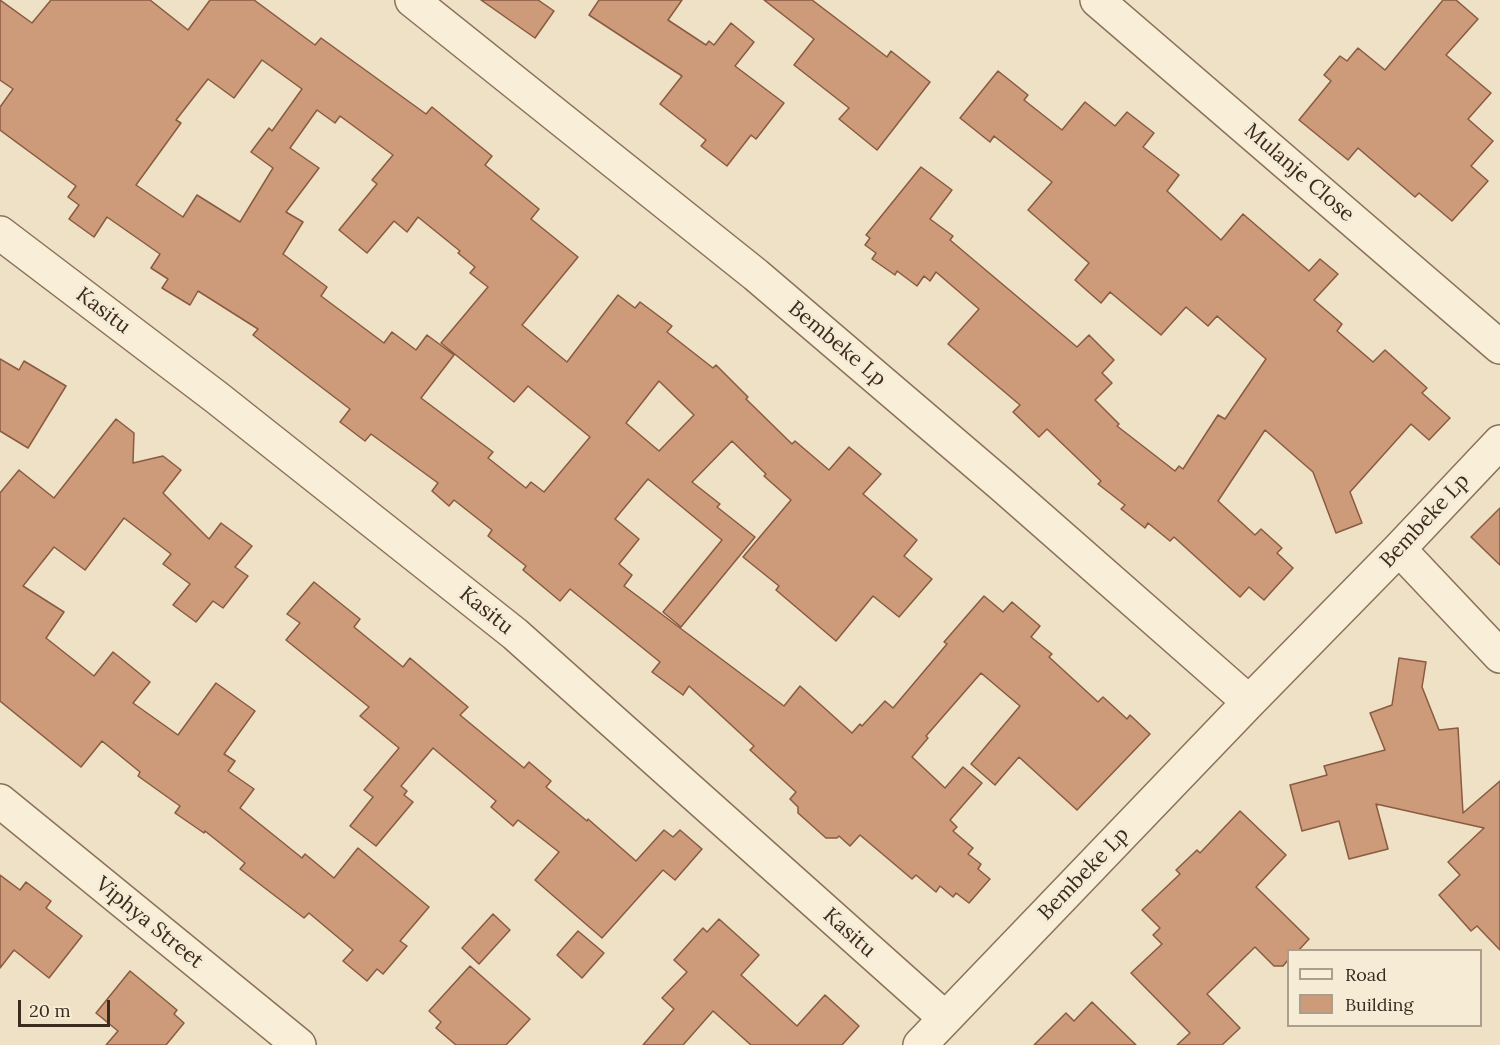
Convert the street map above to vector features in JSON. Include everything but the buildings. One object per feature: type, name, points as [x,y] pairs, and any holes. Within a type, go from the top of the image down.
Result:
[{"type":"street","name":"Bembeke Lp","points":[[412,0],[756,275],[993,477],[1249,702]]},
{"type":"street","name":"Mulanje Close","points":[[1097,0],[1500,347]]},
{"type":"street","name":"Kasitu","points":[[0,233],[216,397],[515,634],[945,1018]]},
{"type":"street","name":"Bembeke Lp","points":[[920,1045],[1500,442]]},
{"type":"street","points":[[1399,549],[1500,656]]},
{"type":"street","name":"Viphya Street","points":[[0,801],[298,1045]]}]
